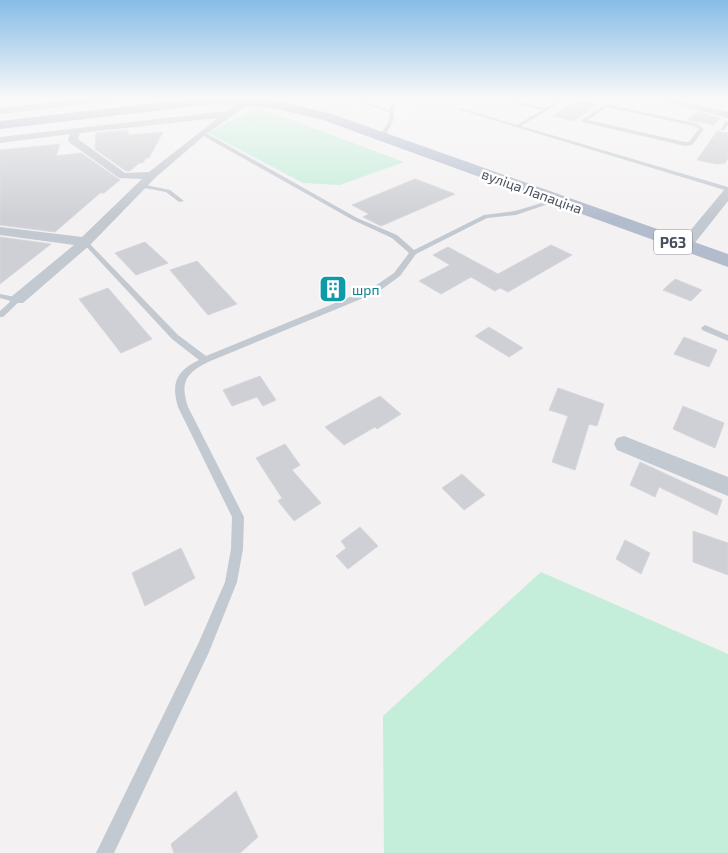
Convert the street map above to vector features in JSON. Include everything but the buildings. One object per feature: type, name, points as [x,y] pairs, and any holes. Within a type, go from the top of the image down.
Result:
[{"type":"main road","name":"вуліца Лапаціна","points":[[384,138],[728,261]]},
{"type":"street","points":[[0,140],[17,138]]},
{"type":"street","points":[[74,138],[73,140],[123,176],[152,174]]},
{"type":"street","points":[[15,302],[85,242],[152,174],[195,138]]},
{"type":"street","points":[[685,246],[728,193]]},
{"type":"street","points":[[0,231],[85,242]]},
{"type":"street","points":[[624,444],[728,487]]},
{"type":"lane","points":[[212,138],[358,221],[393,237],[408,246],[413,253]]},
{"type":"lane","points":[[557,138],[728,189]]},
{"type":"lane","points":[[658,138],[685,144],[690,144],[695,138]]},
{"type":"lane","points":[[141,186],[168,191],[181,201]]},
{"type":"lane","points":[[105,853],[204,647],[232,582],[237,549],[238,517],[183,407],[178,392],[180,379],[194,364],[376,290],[396,277],[413,253],[486,216],[516,213],[557,200]]},
{"type":"lane","points":[[85,242],[175,337],[205,360]]},
{"type":"lane","points":[[0,296],[15,302]]},
{"type":"lane","points":[[0,309],[15,302]]},
{"type":"lane","points":[[0,315],[15,302]]},
{"type":"lane","points":[[705,328],[728,338]]},
{"type":"green space","points":[[217,138],[339,138],[404,162],[340,185],[303,183]]},
{"type":"green space","points":[[541,572],[728,654],[728,853],[384,853],[383,716]]},
{"type":"place","name":"шрп","points":[[333,289]]}]
